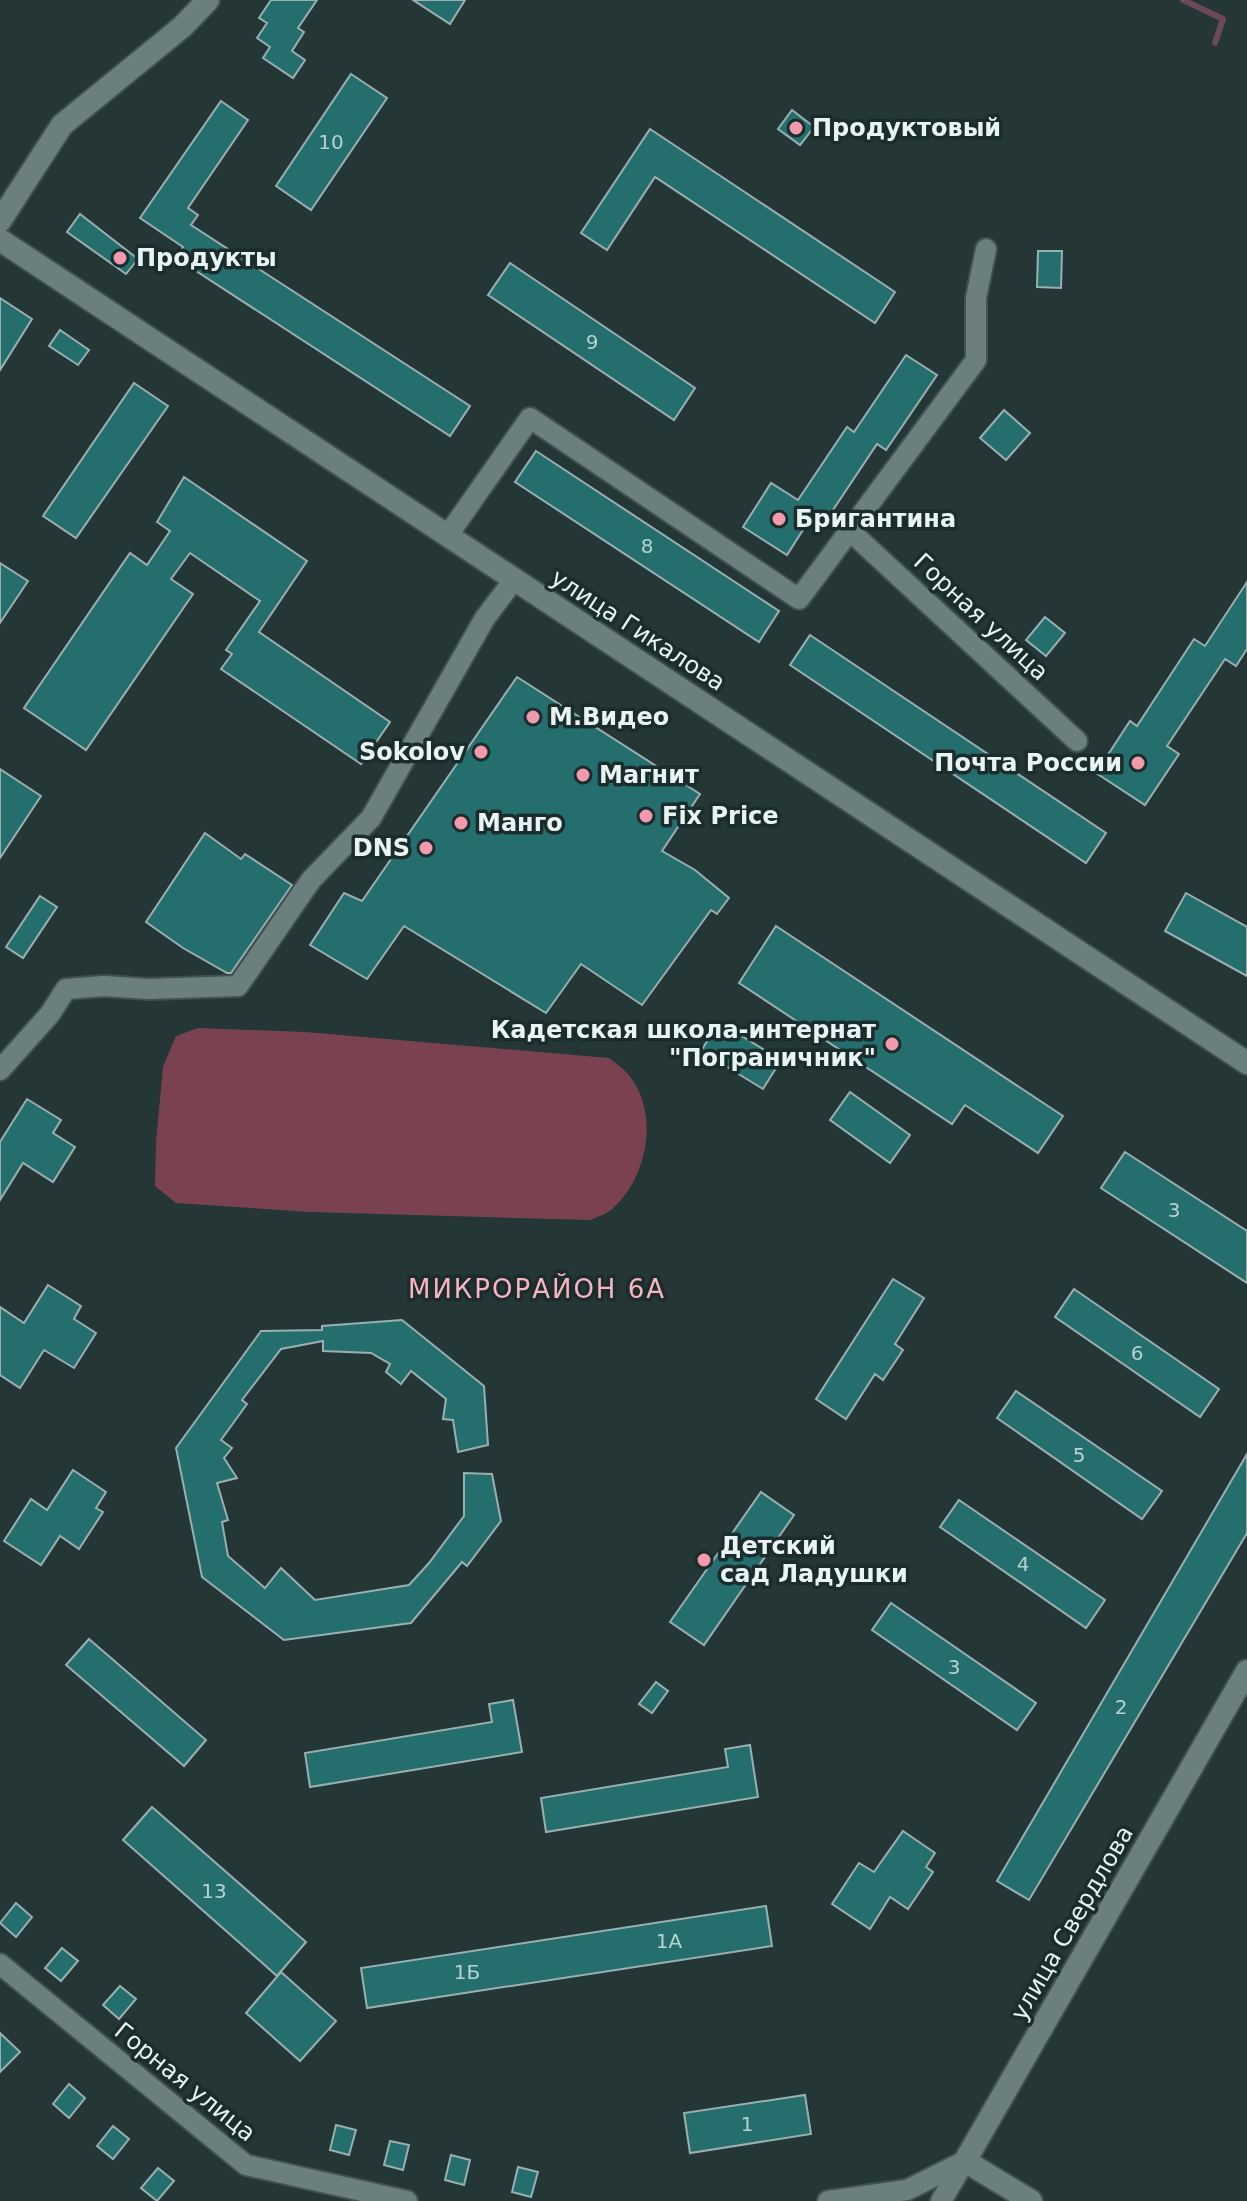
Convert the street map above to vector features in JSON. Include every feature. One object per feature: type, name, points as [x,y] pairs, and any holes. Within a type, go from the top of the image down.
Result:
[{"type":"main road","points":[[0,221],[62,125],[182,27],[208,0]]},
{"type":"main road","name":"улица Гикалова","points":[[0,240],[1247,1063]]},
{"type":"main road","name":"улица Свердлова","points":[[965,2161],[1247,1671]]},
{"type":"main road","points":[[965,2161],[1031,2201]]},
{"type":"street","points":[[448,535],[530,418],[799,599],[976,360],[976,298],[986,249]]},
{"type":"street","name":"Горная улица","points":[[850,531],[1077,741]]},
{"type":"street","points":[[0,1070],[50,1014],[66,989],[238,986],[311,880],[371,818],[485,618],[513,581]]},
{"type":"street","name":"Горная улица","points":[[0,1964],[246,2165],[407,2201]]},
{"type":"street","points":[[828,2201],[907,2190],[965,2161]]},
{"type":"street","name":"улица Свердлова","points":[[941,2201],[965,2161]]},
{"type":"shaded area","points":[[198,1028],[305,1032],[609,1058],[630,1076],[642,1099],[647,1133],[640,1167],[633,1183],[610,1211],[590,1220],[310,1212],[176,1203],[155,1186],[163,1067],[176,1036]]},
{"type":"building","points":[[271,0],[317,0],[298,28],[304,32],[292,51],[305,60],[293,78],[263,58],[270,47],[257,38],[267,23],[259,18]]},
{"type":"building","points":[[413,0],[465,0],[450,24]]},
{"type":"building","points":[[351,74],[387,98],[311,210],[276,186]]},
{"type":"building","points":[[221,101],[248,120],[188,208],[198,215],[191,225],[470,406],[450,436],[176,258],[183,247],[140,218]]},
{"type":"building","name":"Продуктовый","points":[[792,110],[814,127],[800,145],[778,129]]},
{"type":"building","points":[[650,129],[895,292],[875,323],[655,177],[607,250],[581,233]]},
{"type":"building","points":[[80,214],[138,259],[126,274],[67,232]]},
{"type":"building","points":[[1038,251],[1062,251],[1061,288],[1037,287]]},
{"type":"building","points":[[510,263],[695,388],[674,420],[488,295]]},
{"type":"building","points":[[0,298],[32,319],[0,370]]},
{"type":"building","points":[[60,330],[89,350],[78,365],[49,346]]},
{"type":"building","points":[[906,355],[937,375],[886,450],[877,444],[827,519],[815,511],[787,555],[743,527],[771,483],[798,500],[847,427],[854,432]]},
{"type":"building","points":[[134,383],[168,406],[76,538],[43,516]]},
{"type":"building","points":[[1004,410],[1030,433],[1006,460],[980,438]]},
{"type":"building","points":[[536,451],[779,611],[759,642],[515,482]]},
{"type":"building","points":[[184,477],[307,561],[259,632],[390,722],[361,764],[221,669],[232,654],[226,650],[260,601],[190,553],[171,579],[193,594],[86,750],[24,708],[130,553],[147,565],[170,531],[157,522]]},
{"type":"building","points":[[0,563],[28,581],[0,623]]},
{"type":"building","points":[[1247,582],[1247,649],[1236,666],[1225,659],[1167,746],[1179,754],[1145,805],[1096,773],[1130,721],[1137,726],[1194,639],[1205,646]]},
{"type":"building","points":[[1045,617],[1065,633],[1046,656],[1026,640]]},
{"type":"building","points":[[810,635],[1106,833],[1086,863],[790,665]]},
{"type":"building","points":[[517,677],[700,794],[662,851],[695,870],[729,898],[717,914],[711,910],[642,1005],[581,964],[546,1013],[404,926],[367,979],[310,945],[344,893],[362,901]]},
{"type":"building","points":[[0,769],[41,796],[0,858]]},
{"type":"building","points":[[205,833],[241,859],[245,854],[292,885],[231,973],[183,948],[146,922]]},
{"type":"building","points":[[1186,893],[1247,927],[1247,976],[1165,931]]},
{"type":"building","points":[[40,896],[57,907],[23,958],[6,947]]},
{"type":"building","name":"Кадетская школа-интернат \"Пограничник\"","points":[[776,926],[1063,1116],[1038,1153],[965,1105],[952,1124],[739,983]]},
{"type":"building","points":[[719,1022],[781,1060],[763,1089],[701,1051]]},
{"type":"building","points":[[850,1092],[910,1135],[890,1163],[830,1120]]},
{"type":"building","points":[[27,1099],[61,1120],[53,1133],[75,1147],[53,1182],[23,1163],[0,1200],[0,1142]]},
{"type":"building","points":[[1125,1152],[1247,1231],[1247,1283],[1101,1188]]},
{"type":"building","points":[[893,1279],[924,1298],[895,1344],[903,1350],[883,1380],[875,1374],[846,1419],[816,1399]]},
{"type":"building","points":[[48,1285],[81,1306],[74,1319],[96,1333],[74,1368],[44,1350],[20,1388],[0,1375],[0,1307],[24,1323]]},
{"type":"building","points":[[1074,1289],[1219,1389],[1200,1417],[1055,1317]]},
{"type":"building","points":[[402,1320],[484,1386],[488,1445],[458,1452],[453,1420],[443,1419],[446,1399],[411,1371],[401,1384],[386,1372],[390,1364],[371,1353],[323,1351],[323,1341],[281,1349],[242,1400],[247,1404],[221,1440],[232,1448],[224,1458],[237,1478],[217,1483],[228,1520],[222,1522],[228,1556],[265,1588],[281,1568],[315,1600],[409,1585],[464,1516],[464,1473],[492,1474],[501,1521],[467,1566],[462,1562],[411,1623],[284,1640],[202,1577],[176,1448],[261,1331],[322,1330],[322,1326]]},
{"type":"building","points":[[1016,1391],[1162,1491],[1142,1519],[997,1418]]},
{"type":"building","points":[[1247,1454],[1247,1533],[1029,1900],[997,1881]]},
{"type":"building","points":[[73,1470],[106,1492],[96,1508],[103,1512],[79,1549],[60,1536],[41,1565],[4,1541],[31,1499],[47,1510]]},
{"type":"building","points":[[761,1492],[794,1515],[704,1645],[670,1622]]},
{"type":"building","points":[[959,1500],[1105,1600],[1086,1628],[940,1527]]},
{"type":"building","points":[[891,1603],[1036,1703],[1017,1730],[872,1630]]},
{"type":"building","points":[[89,1639],[206,1740],[184,1766],[66,1665]]},
{"type":"building","points":[[656,1682],[668,1691],[652,1713],[639,1704]]},
{"type":"building","points":[[513,1700],[522,1752],[310,1787],[305,1753],[492,1722],[489,1704]]},
{"type":"building","points":[[750,1745],[758,1797],[546,1832],[541,1798],[728,1767],[725,1749]]},
{"type":"building","points":[[152,1807],[306,1942],[277,1976],[123,1840]]},
{"type":"building","points":[[903,1831],[935,1853],[926,1867],[933,1872],[908,1909],[890,1897],[870,1929],[832,1904],[859,1863],[874,1872]]},
{"type":"building","points":[[16,1903],[32,1917],[16,1937],[0,1923]]},
{"type":"building","points":[[766,1906],[772,1946],[367,2008],[361,1968]]},
{"type":"building","points":[[62,1948],[78,1961],[61,1981],[45,1968]]},
{"type":"building","points":[[281,1972],[336,2021],[300,2061],[246,2013]]},
{"type":"building","points":[[120,1986],[136,1999],[119,2019],[103,2005]]},
{"type":"building","points":[[0,2033],[20,2052],[0,2072]]},
{"type":"building","points":[[69,2084],[85,2098],[69,2118],[53,2104]]},
{"type":"building","points":[[805,2095],[811,2134],[690,2153],[684,2113]]},
{"type":"building","points":[[336,2125],[356,2130],[349,2155],[330,2150]]},
{"type":"building","points":[[113,2126],[129,2139],[113,2159],[97,2146]]},
{"type":"building","points":[[390,2141],[409,2145],[403,2170],[384,2165]]},
{"type":"building","points":[[451,2155],[470,2160],[464,2185],[445,2180]]},
{"type":"building","points":[[518,2167],[538,2172],[531,2197],[512,2192]]},
{"type":"building","points":[[158,2168],[174,2181],[157,2201],[141,2188]]},
{"type":"waterway","points":[[1183,0],[1223,19],[1215,43]]},
{"type":"place","name":"Продуктовый","points":[[796,128]]},
{"type":"place","name":"Продукты","points":[[120,258]]},
{"type":"place","name":"Бригантина","points":[[779,519]]},
{"type":"place","name":"М.Видео","points":[[533,717]]},
{"type":"place","name":"Sokolov","points":[[481,752]]},
{"type":"place","name":"Почта России","points":[[1138,763]]},
{"type":"place","name":"Магнит","points":[[583,775]]},
{"type":"place","name":"Fix Price","points":[[646,816]]},
{"type":"place","name":"Манго","points":[[461,823]]},
{"type":"place","name":"DNS","points":[[426,848]]},
{"type":"place","name":"Кадетская школа-интернат \"Пограничник\"","points":[[892,1044]]},
{"type":"place","name":"Детский сад Ладушки","points":[[704,1560]]},
{"type":"district","name":"МИКРОРАЙОН 6А","points":[[537,1289]]}]
